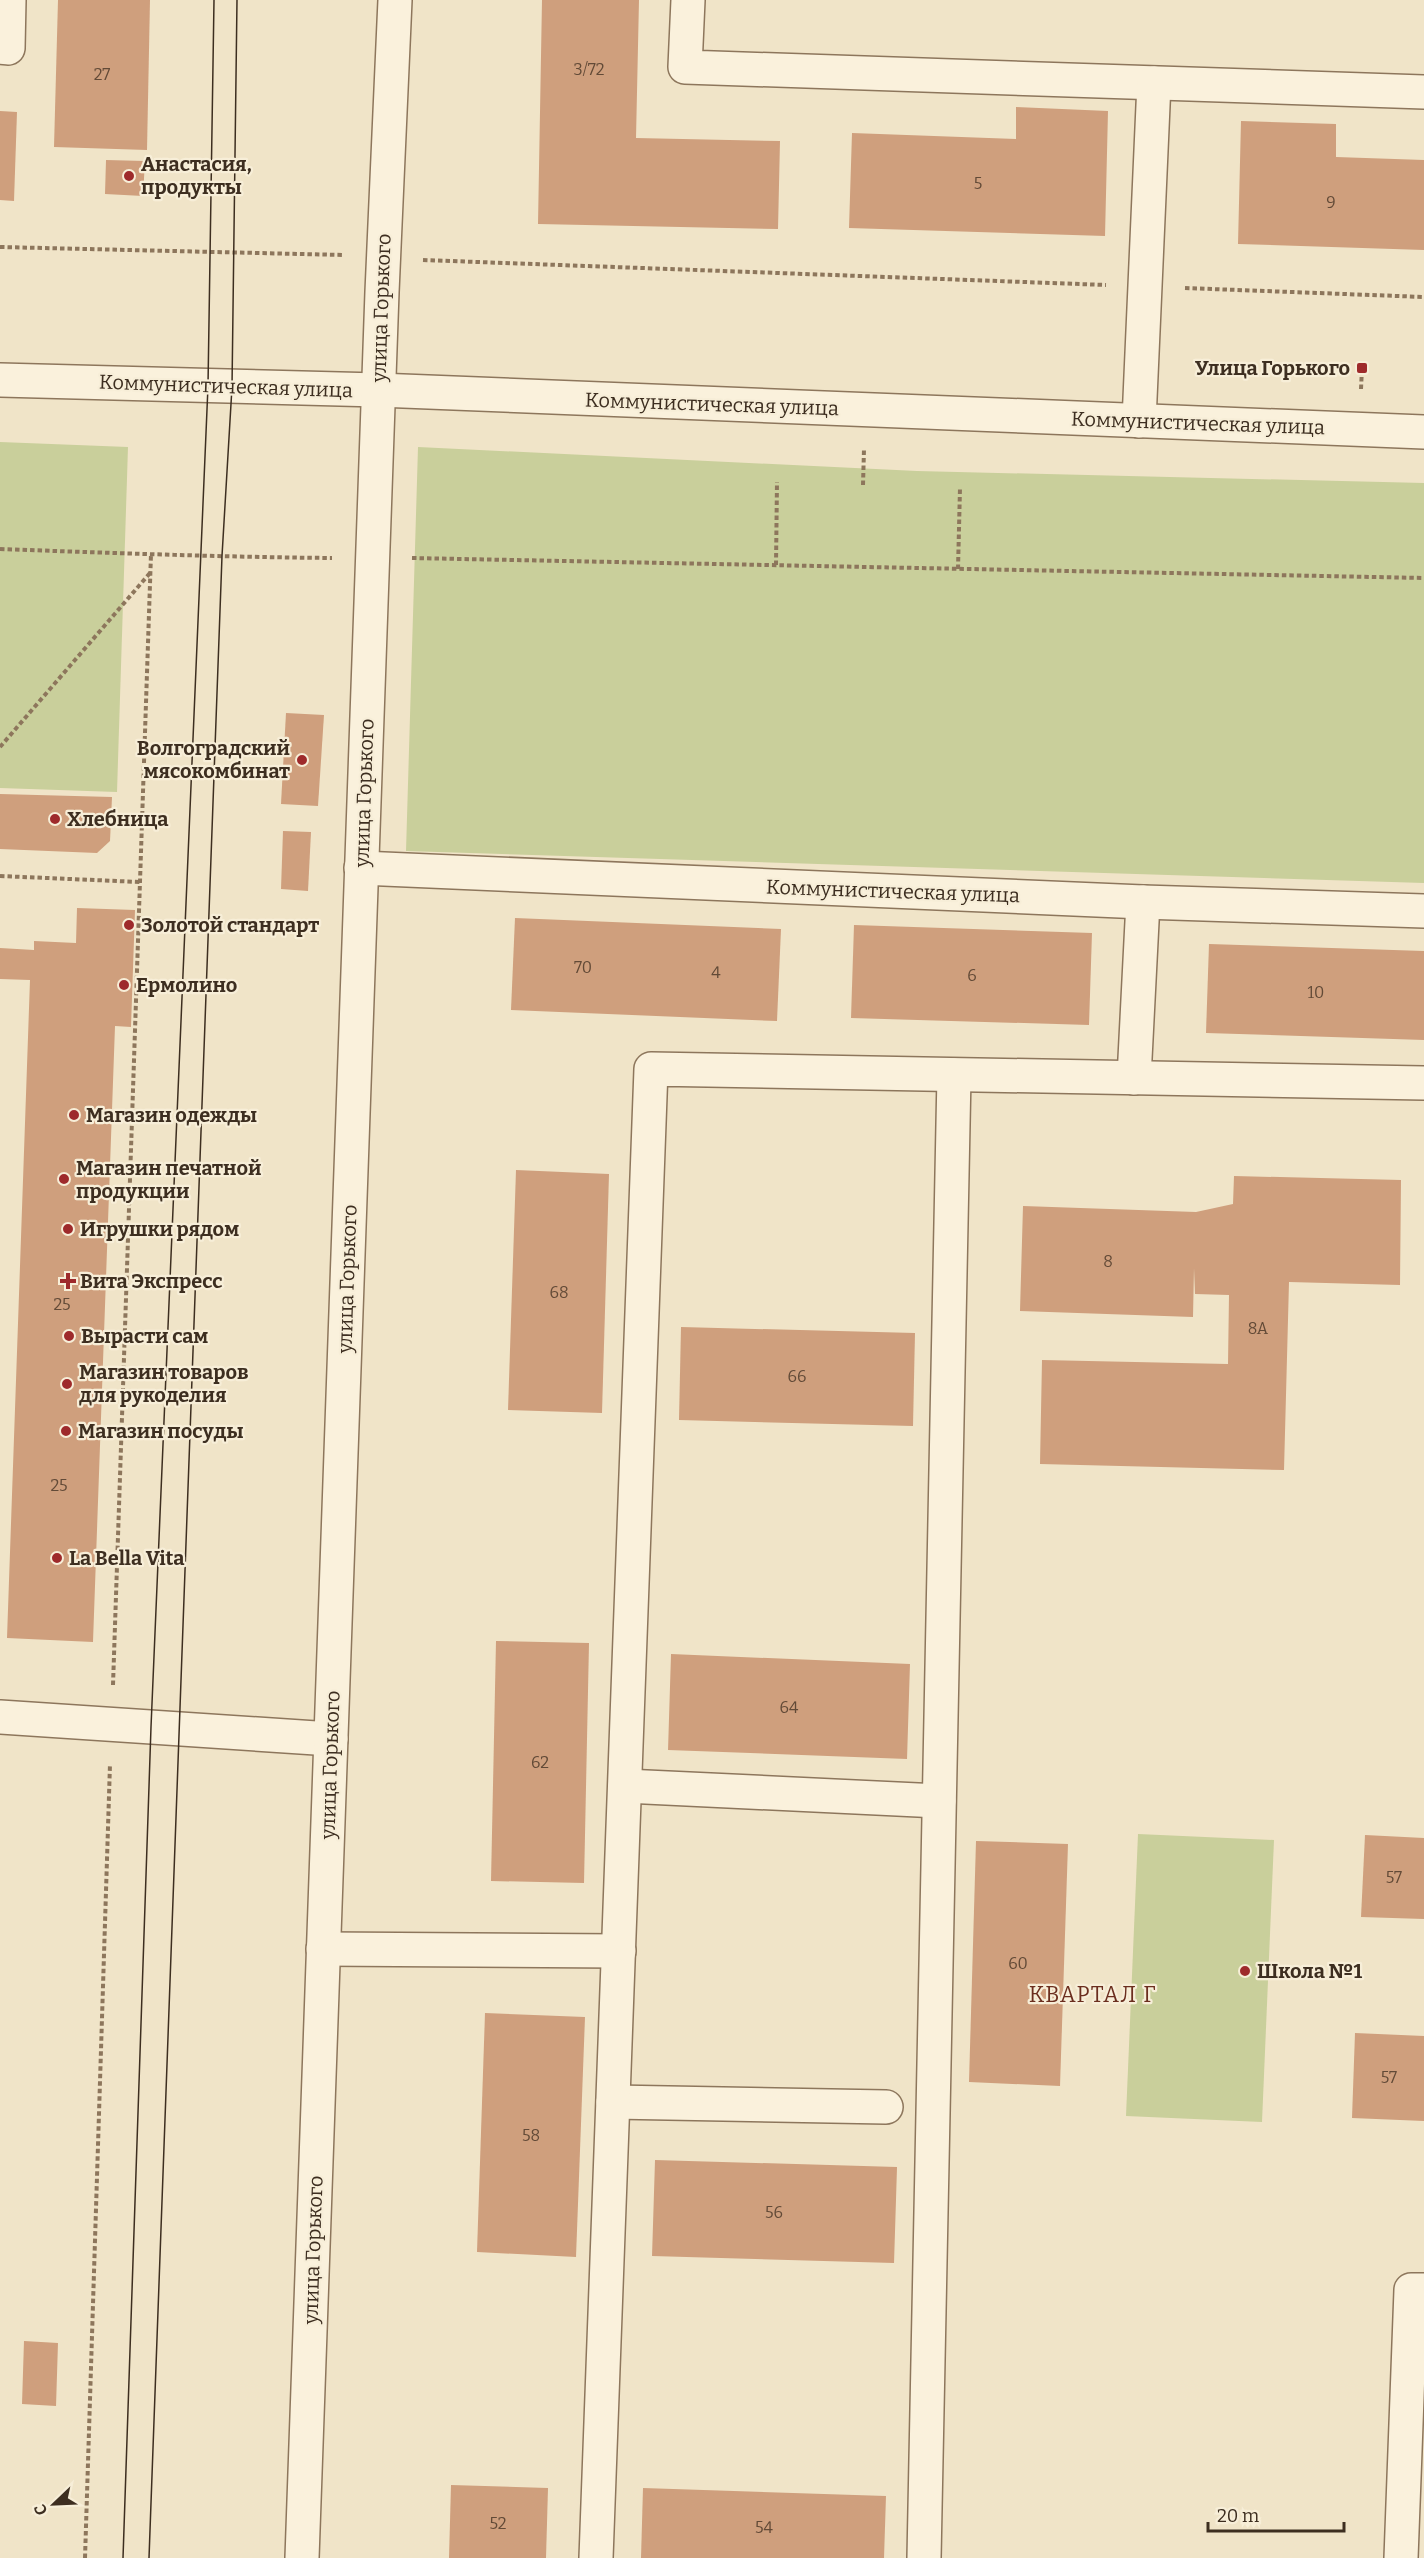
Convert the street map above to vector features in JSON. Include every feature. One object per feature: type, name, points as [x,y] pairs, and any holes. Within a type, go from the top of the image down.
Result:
[{"type":"street","points":[[0,47],[8,48],[9,0]]},
{"type":"street","name":"улица Горького","points":[[302,2558],[378,390],[395,0]]},
{"type":"street","points":[[688,0],[685,67],[1424,92]]},
{"type":"street","points":[[1139,421],[1154,83]]},
{"type":"street","name":"Коммунистическая улица","points":[[0,380],[378,390],[1424,432]]},
{"type":"street","name":"Коммунистическая улица","points":[[361,868],[1143,902],[1424,911]]},
{"type":"street","points":[[1134,1078],[1143,902]]},
{"type":"street","points":[[596,2558],[651,1069],[1424,1083]]},
{"type":"street","points":[[924,2558],[954,1075]]},
{"type":"street","points":[[0,1718],[331,1739]]},
{"type":"street","points":[[625,1786],[939,1801]]},
{"type":"street","points":[[323,1949],[619,1951]]},
{"type":"street","points":[[613,2102],[886,2107]]},
{"type":"street","points":[[1401,2558],[1415,2460],[1410,2290],[1424,2290]]},
{"type":"path","points":[[0,247],[245,252],[1424,297]]},
{"type":"path","points":[[776,565],[777,482]]},
{"type":"path","points":[[958,569],[960,488]]},
{"type":"path","points":[[0,549],[238,557],[1424,578]]},
{"type":"path","points":[[86,2558],[151,554]]},
{"type":"path","points":[[0,747],[151,573]]},
{"type":"path","points":[[0,876],[140,882]]},
{"type":"green space","points":[[0,442],[128,447],[117,792],[0,788]]},
{"type":"green space","points":[[418,447],[917,471],[1424,483],[1424,883],[406,851]]},
{"type":"green space","points":[[1138,1834],[1274,1840],[1262,2122],[1126,2116]]},
{"type":"building","points":[[58,0],[150,0],[147,150],[54,147]]},
{"type":"building","points":[[542,0],[639,0],[636,138],[780,141],[778,229],[538,224]]},
{"type":"building","points":[[1016,107],[1108,111],[1105,236],[849,228],[852,133],[1016,139]]},
{"type":"building","points":[[0,111],[17,112],[14,201],[0,200]]},
{"type":"building","points":[[1241,121],[1336,124],[1336,157],[1424,160],[1424,250],[1238,244]]},
{"type":"building","points":[[106,160],[145,161],[143,196],[105,194]]},
{"type":"building","name":"Волгоградский мясокомбинат","points":[[286,713],[324,715],[318,806],[281,804]]},
{"type":"building","name":"Хлебница","points":[[0,794],[112,797],[110,841],[97,853],[0,849]]},
{"type":"building","points":[[283,831],[311,832],[308,891],[281,889]]},
{"type":"building","points":[[77,908],[135,910],[131,1027],[115,1026],[93,1642],[7,1638],[30,980],[0,979],[0,948],[34,950],[34,941],[76,943]]},
{"type":"building","points":[[515,918],[781,929],[777,1021],[511,1010]]},
{"type":"building","points":[[854,925],[1092,933],[1089,1025],[851,1018]]},
{"type":"building","points":[[1209,944],[1424,951],[1424,1040],[1206,1033]]},
{"type":"building","points":[[516,1170],[609,1174],[602,1413],[508,1410]]},
{"type":"building","points":[[1234,1176],[1401,1180],[1400,1285],[1289,1282],[1284,1470],[1040,1464],[1042,1360],[1228,1364],[1229,1295],[1195,1294],[1194,1268],[1193,1317],[1020,1311],[1023,1206],[1196,1212],[1233,1204]]},
{"type":"building","points":[[681,1327],[915,1333],[913,1426],[679,1420]]},
{"type":"building","points":[[496,1641],[589,1643],[584,1883],[491,1881]]},
{"type":"building","points":[[671,1654],[910,1664],[907,1759],[668,1750]]},
{"type":"building","points":[[1365,1835],[1424,1838],[1424,1919],[1361,1917]]},
{"type":"building","points":[[976,1841],[1068,1844],[1060,2086],[969,2082]]},
{"type":"building","points":[[485,2013],[585,2017],[576,2257],[477,2252]]},
{"type":"building","points":[[1355,2033],[1424,2036],[1424,2121],[1352,2118]]},
{"type":"building","points":[[655,2160],[897,2167],[894,2263],[652,2256]]},
{"type":"building","points":[[24,2341],[58,2343],[56,2406],[22,2404]]},
{"type":"building","points":[[451,2485],[548,2488],[546,2558],[449,2558]]},
{"type":"building","points":[[643,2488],[886,2496],[884,2558],[641,2558]]},
{"type":"tram line","points":[[123,2558],[151,1727],[208,386],[214,0]]},
{"type":"tram line","points":[[149,2558],[222,556],[232,387],[237,0]]},
{"type":"place","name":"Анастасия, продукты","points":[[129,176]]},
{"type":"place","name":"Улица Горького","points":[[1362,368]]},
{"type":"place","name":"Волгоградский мясокомбинат","points":[[302,760]]},
{"type":"place","name":"Хлебница","points":[[55,819]]},
{"type":"place","name":"Золотой стандарт","points":[[129,925]]},
{"type":"place","name":"Ермолино","points":[[124,985]]},
{"type":"place","name":"Магазин одежды","points":[[74,1115]]},
{"type":"place","name":"Магазин печатной продукции","points":[[64,1179]]},
{"type":"place","name":"Игрушки рядом","points":[[68,1229]]},
{"type":"place","name":"Вита Экспресс","points":[[68,1281]]},
{"type":"place","name":"Вырасти сам","points":[[69,1336]]},
{"type":"place","name":"Магазин товаров для рукоделия","points":[[67,1384]]},
{"type":"place","name":"Магазин посуды","points":[[66,1431]]},
{"type":"place","name":"La Bella Vita","points":[[57,1558]]},
{"type":"place","name":"Школа №1","points":[[1245,1971]]},
{"type":"district","name":"КВАРТАЛ Г","points":[[1093,1994]]}]
